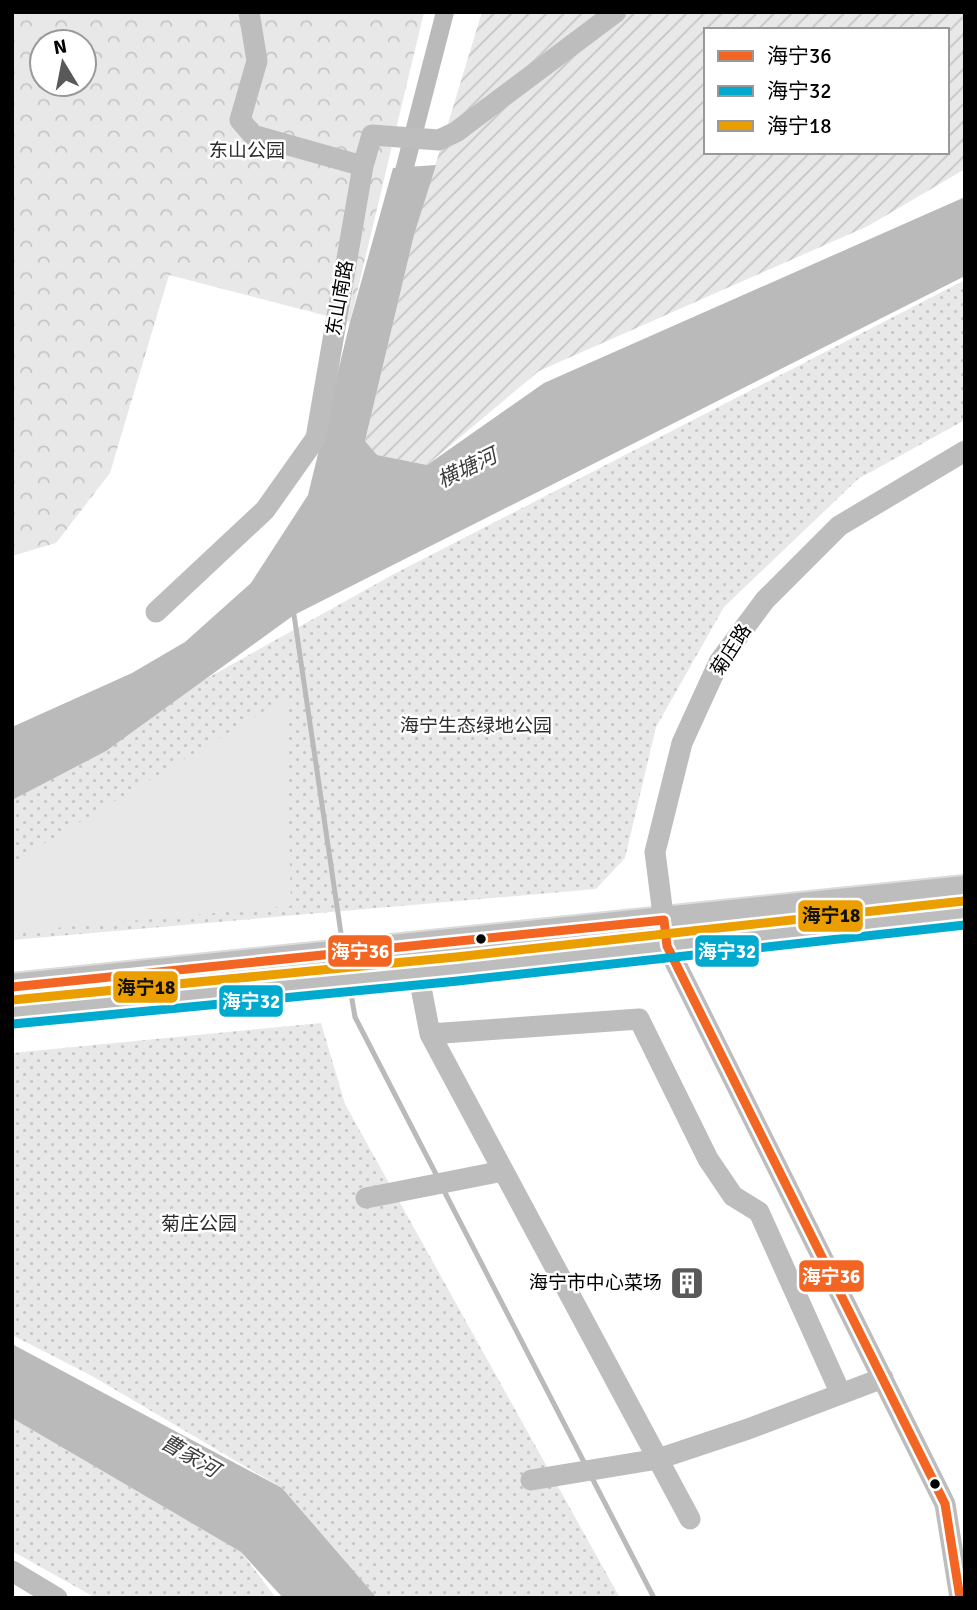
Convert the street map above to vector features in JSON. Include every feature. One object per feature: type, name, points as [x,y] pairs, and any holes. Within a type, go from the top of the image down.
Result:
[{"type":"main road","points":[[377,962],[418,972],[965,889]]},
{"type":"main road","points":[[12,1012],[377,962],[666,933],[965,913]]},
{"type":"main road","points":[[12,988],[305,970]]},
{"type":"street","points":[[249,12],[257,61],[240,120],[253,135],[363,166]]},
{"type":"street","name":"东山南路","points":[[156,612],[265,510],[316,438],[363,166],[372,135],[439,140],[488,108],[615,12]]},
{"type":"street","name":"菊庄路","points":[[960,1598],[945,1504],[666,933],[655,852],[682,743],[719,662],[765,600],[839,526],[965,451]]},
{"type":"street","points":[[418,972],[430,1034],[690,1519]]},
{"type":"street","points":[[430,1034],[639,1019],[708,1160],[733,1196],[759,1212],[840,1392]]},
{"type":"street","points":[[366,1198],[503,1171]]},
{"type":"street","points":[[531,1480],[658,1459],[748,1429],[883,1378]]},
{"type":"street","points":[[12,1571],[57,1598]]},
{"type":"green space","name":"东山公园","points":[[12,12],[424,12],[350,322],[169,275],[110,473],[56,543],[12,556]]},
{"type":"green space","points":[[482,12],[965,12],[965,169],[868,226],[539,371],[427,465],[377,455],[365,441],[414,235]]},
{"type":"green space","name":"海宁生态绿地公园","points":[[965,280],[965,420],[858,479],[724,607],[656,727],[625,858],[596,889],[12,940],[12,787],[394,574]]},
{"type":"green space","points":[[286,698],[291,906],[12,932],[12,863]]},
{"type":"green space","name":"菊庄公园","points":[[321,1023],[345,1104],[620,1598],[377,1598],[282,1488],[92,1376],[12,1335],[12,1053]]},
{"type":"green space","points":[[12,1418],[241,1552],[276,1598],[96,1598],[12,1551]]},
{"type":"water","name":"横塘河","points":[[436,165],[414,235],[365,441],[377,455],[427,465],[544,383],[965,197],[965,276],[294,615],[106,751],[12,800],[12,727],[132,673],[185,642],[251,583],[308,495],[350,322],[393,168]]},
{"type":"water","name":"曹家河","points":[[12,1344],[282,1488],[377,1598],[283,1598],[241,1552],[12,1418]]},
{"type":"waterway","points":[[399,190],[445,12]]},
{"type":"waterway","points":[[294,615],[343,947]]},
{"type":"waterway","points":[[350,988],[355,1017],[438,1178]]},
{"type":"waterway","points":[[442,1187],[585,1464]]},
{"type":"waterway","points":[[591,1476],[654,1598]]},
{"type":"transit line","name":"海宁18","points":[[12,1000],[456,957],[964,901]]},
{"type":"transit line","name":"海宁36","points":[[12,987],[664,920],[667,946],[945,1504],[960,1598]]},
{"type":"transit line","name":"海宁32","points":[[13,1024],[458,981],[965,925]]},
{"type":"place","name":"海宁市中心菜场","points":[[687,1283]]}]
